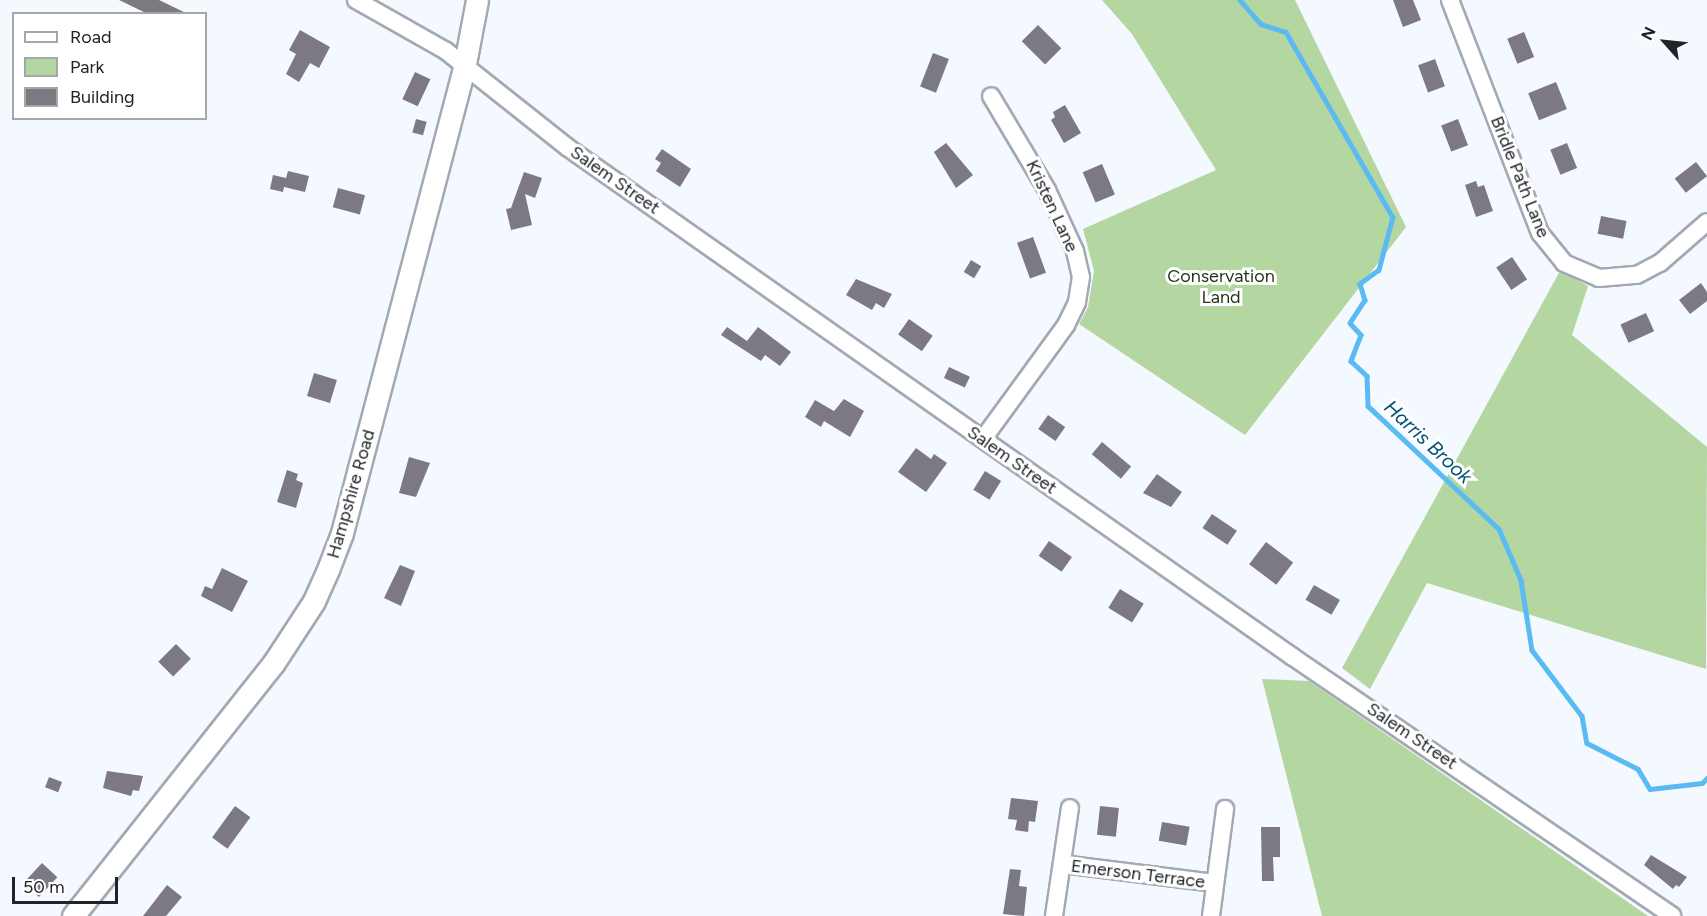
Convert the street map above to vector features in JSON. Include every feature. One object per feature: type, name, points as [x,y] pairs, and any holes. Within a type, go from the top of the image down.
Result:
[{"type":"street","name":"Salem Street","points":[[356,0],[446,51],[464,69],[567,147],[983,439],[1672,916]]},
{"type":"street","name":"Hampshire Road","points":[[73,916],[273,664],[314,601],[329,567],[342,533],[464,69],[477,0]]},
{"type":"street","name":"Bridle Path Lane","points":[[1450,0],[1540,233],[1564,262],[1599,278],[1637,275],[1660,263],[1707,222]]},
{"type":"street","name":"Kristen Lane","points":[[983,439],[1066,326],[1077,302],[1081,276],[1075,251],[1047,190],[991,96]]},
{"type":"street","points":[[1054,916],[1070,808]]},
{"type":"street","points":[[1211,916],[1225,809]]},
{"type":"street","name":"Emerson Terrace","points":[[1062,864],[1215,883]]},
{"type":"green space","name":"Conservation Land","points":[[1102,0],[1295,0],[1406,227],[1245,435],[1079,324],[1088,307],[1094,271],[1083,229],[1216,170],[1132,34]]},
{"type":"green space","points":[[1560,271],[1588,286],[1572,335],[1707,447],[1706,669],[1427,583],[1370,689],[1342,668]]},
{"type":"green space","points":[[1262,679],[1309,681],[1648,916],[1322,916]]},
{"type":"building","points":[[119,0],[159,0],[184,12],[144,12]]},
{"type":"building","points":[[1393,0],[1413,0],[1421,20],[1403,27]]},
{"type":"building","points":[[1038,25],[1061,48],[1045,65],[1022,41]]},
{"type":"building","points":[[300,30],[330,47],[319,68],[310,63],[299,82],[286,74],[296,54],[289,50]]},
{"type":"building","points":[[1524,32],[1534,57],[1517,64],[1507,39]]},
{"type":"building","points":[[933,53],[949,59],[936,93],[920,87]]},
{"type":"building","points":[[1435,59],[1445,86],[1428,92],[1418,65]]},
{"type":"building","points":[[415,72],[430,79],[418,106],[402,99]]},
{"type":"building","points":[[1556,82],[1567,109],[1539,120],[1528,93]]},
{"type":"building","points":[[1065,105],[1081,133],[1064,143],[1051,120],[1055,117],[1053,112]]},
{"type":"building","points":[[416,119],[427,122],[423,135],[412,133]]},
{"type":"building","points":[[1458,119],[1468,145],[1451,152],[1441,125]]},
{"type":"building","points":[[946,143],[973,175],[956,188],[934,152]]},
{"type":"building","points":[[1567,143],[1577,168],[1560,175],[1550,150]]},
{"type":"building","points":[[662,149],[691,169],[680,187],[656,171],[661,163],[655,159]]},
{"type":"building","points":[[1696,162],[1707,176],[1686,193],[1675,179]]},
{"type":"building","points":[[1102,164],[1115,194],[1096,203],[1083,172]]},
{"type":"building","points":[[288,171],[309,176],[305,192],[284,187],[283,192],[270,189],[273,175],[286,178]]},
{"type":"building","points":[[524,172],[542,178],[535,198],[525,194],[532,225],[511,230],[506,209],[511,208]]},
{"type":"building","points":[[1476,181],[1478,187],[1484,185],[1493,211],[1476,217],[1465,185]]},
{"type":"building","points":[[338,188],[365,195],[360,215],[333,207]]},
{"type":"building","points":[[1601,216],[1627,221],[1623,239],[1598,234]]},
{"type":"building","points":[[1033,237],[1046,273],[1030,279],[1017,243]]},
{"type":"building","points":[[1512,257],[1527,279],[1511,290],[1496,268]]},
{"type":"building","points":[[971,260],[981,266],[974,278],[964,272]]},
{"type":"building","points":[[856,279],[892,294],[884,308],[876,303],[872,310],[846,295]]},
{"type":"building","points":[[1701,283],[1707,292],[1707,301],[1690,314],[1679,300]]},
{"type":"building","points":[[1646,313],[1654,331],[1629,343],[1620,324]]},
{"type":"building","points":[[909,319],[933,336],[922,351],[898,335]]},
{"type":"building","points":[[727,327],[747,341],[758,327],[791,352],[780,366],[765,355],[761,361],[721,335]]},
{"type":"building","points":[[949,367],[970,377],[965,388],[944,378]]},
{"type":"building","points":[[314,373],[337,380],[330,403],[307,396]]},
{"type":"building","points":[[844,399],[864,411],[850,437],[824,421],[821,427],[805,417],[815,400],[834,411]]},
{"type":"building","points":[[1048,415],[1065,427],[1055,441],[1038,429]]},
{"type":"building","points":[[1102,442],[1131,466],[1121,479],[1092,454]]},
{"type":"building","points":[[916,448],[931,459],[934,454],[947,463],[926,492],[898,472]]},
{"type":"building","points":[[409,457],[430,463],[416,497],[399,493]]},
{"type":"building","points":[[287,470],[298,474],[296,480],[303,483],[296,508],[277,502]]},
{"type":"building","points":[[985,471],[1001,481],[989,500],[973,490]]},
{"type":"building","points":[[1157,474],[1182,492],[1171,507],[1143,493]]},
{"type":"building","points":[[1212,514],[1237,531],[1227,545],[1202,528]]},
{"type":"building","points":[[1049,541],[1072,557],[1062,572],[1039,556]]},
{"type":"building","points":[[1266,542],[1293,562],[1276,585],[1249,564]]},
{"type":"building","points":[[400,565],[415,571],[401,606],[384,598]]},
{"type":"building","points":[[222,568],[248,581],[232,612],[201,596],[205,586],[212,589]]},
{"type":"building","points":[[1314,585],[1340,600],[1331,615],[1306,600]]},
{"type":"building","points":[[1120,589],[1144,604],[1132,622],[1108,608]]},
{"type":"building","points":[[176,644],[191,659],[173,677],[158,662]]},
{"type":"building","points":[[107,771],[143,776],[139,791],[133,790],[131,796],[103,788]]},
{"type":"building","points":[[49,777],[62,782],[58,792],[45,787]]},
{"type":"building","points":[[1011,798],[1038,801],[1035,822],[1029,821],[1028,832],[1015,830],[1017,820],[1008,819]]},
{"type":"building","points":[[235,806],[250,817],[227,849],[212,838]]},
{"type":"building","points":[[1100,806],[1119,808],[1116,837],[1097,835]]},
{"type":"building","points":[[1162,822],[1190,827],[1186,846],[1159,841]]},
{"type":"building","points":[[1261,827],[1280,827],[1280,857],[1273,857],[1274,881],[1262,881]]},
{"type":"building","points":[[1651,855],[1687,877],[1679,887],[1676,885],[1673,889],[1644,865]]},
{"type":"building","points":[[42,863],[57,877],[39,897],[24,883]]},
{"type":"building","points":[[1010,869],[1021,870],[1019,886],[1027,887],[1024,916],[1003,914]]},
{"type":"building","points":[[167,885],[182,897],[166,916],[143,916]]},
{"type":"waterway","name":"Harris Brook","points":[[1240,0],[1261,24],[1286,32],[1393,217],[1379,270],[1360,284],[1365,300],[1350,323],[1361,335],[1351,361],[1367,376],[1368,406],[1499,529],[1521,580],[1532,650],[1582,716],[1587,743],[1638,769],[1650,789],[1702,783],[1707,778]]}]
